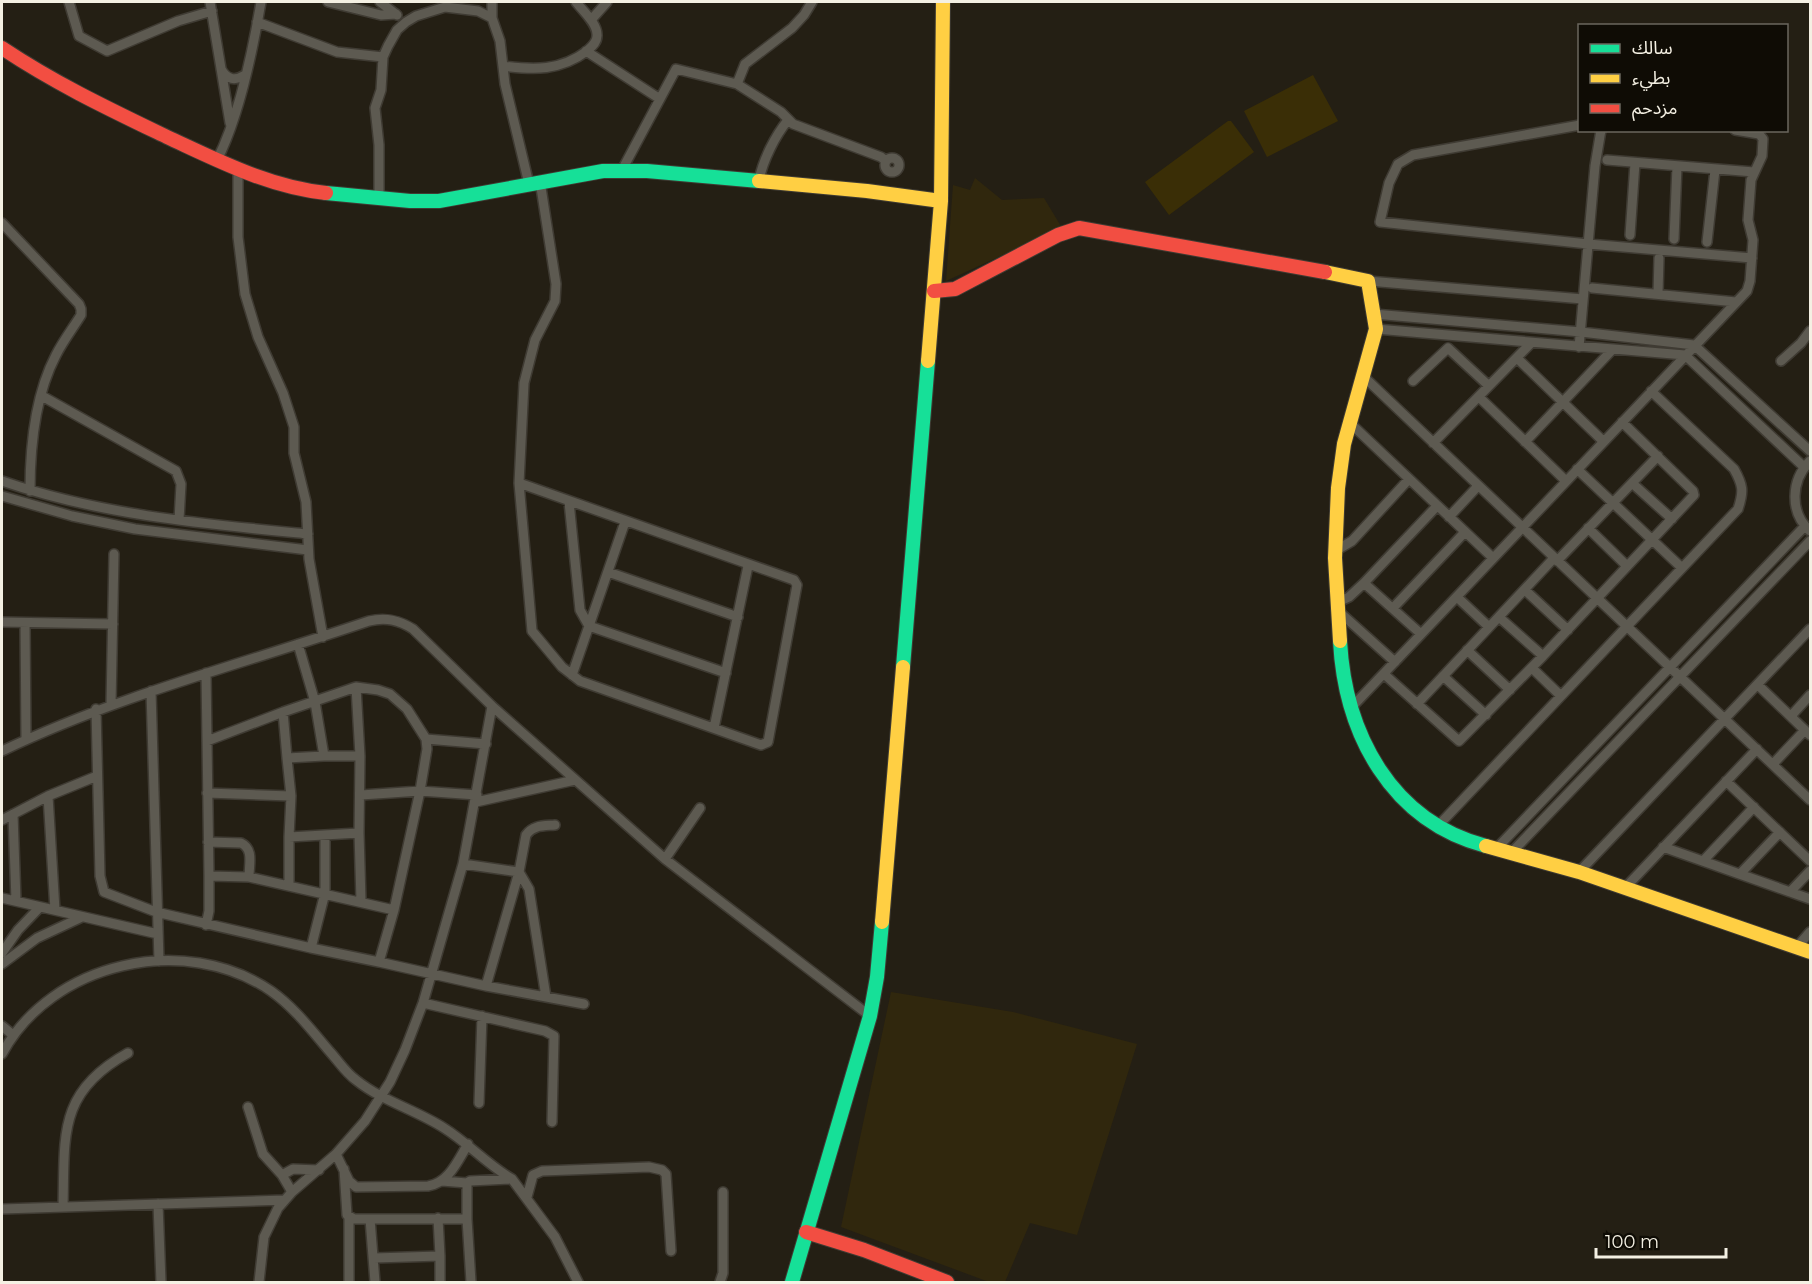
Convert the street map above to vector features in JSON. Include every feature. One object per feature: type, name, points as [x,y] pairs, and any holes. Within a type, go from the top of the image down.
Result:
[{"type":"main road","points":[[792,1282],[870,1016],[879,953],[941,201],[943,2]]},
{"type":"main road","points":[[2,48],[65,87],[238,170],[270,182],[307,190],[379,199],[439,201],[535,182],[621,170],[759,180],[941,201]]},
{"type":"main road","points":[[934,291],[955,289],[1058,235],[1080,228],[1265,260],[1368,281],[1376,329],[1344,444],[1338,488],[1335,551],[1336,606],[1350,709],[1375,765],[1411,808],[1437,826],[1473,843],[1579,872],[1810,952]]},
{"type":"main road","points":[[806,1232],[864,1250],[946,1282]]},
{"type":"street","points":[[69,2],[79,36],[107,51],[211,6],[231,127]]},
{"type":"street","points":[[218,160],[231,127],[246,75],[261,2]]},
{"type":"street","points":[[328,2],[381,15],[396,15]]},
{"type":"street","points":[[380,2],[406,22]]},
{"type":"street","points":[[492,2],[492,18],[500,41],[517,137],[535,182],[556,284],[555,301],[535,340],[524,383],[519,483],[532,631],[562,667],[580,681],[761,745],[768,742],[797,585],[794,580],[748,566],[519,483]]},
{"type":"street","points":[[503,66],[548,68],[564,64],[586,51],[596,41],[598,35],[591,20],[576,2]]},
{"type":"street","points":[[591,20],[607,2]]},
{"type":"street","points":[[804,2],[804,15]]},
{"type":"street","points":[[737,84],[745,64],[792,28],[812,2]]},
{"type":"street","points":[[379,199],[379,145],[375,108],[381,90],[383,57],[397,30],[416,16],[445,7],[478,11],[492,18]]},
{"type":"street","points":[[257,22],[337,52],[383,57]]},
{"type":"street","points":[[586,51],[660,99]]},
{"type":"street","points":[[221,69],[225,76],[231,79],[238,80],[246,75]]},
{"type":"street","points":[[621,170],[676,69],[737,84],[781,112],[792,124],[881,157],[886,161]]},
{"type":"street","points":[[759,180],[761,168],[788,120]]},
{"type":"street","points":[[1578,125],[1413,155],[1398,164],[1389,183],[1380,222],[1588,244],[1752,258]]},
{"type":"street","points":[[1579,347],[1595,166],[1601,132]]},
{"type":"street","points":[[1350,709],[1736,302],[1750,284],[1754,240],[1748,219],[1750,184],[1761,158],[1763,139],[1756,133],[1749,132]]},
{"type":"street","points":[[1607,160],[1754,172]]},
{"type":"street","points":[[1630,236],[1635,163]]},
{"type":"street","points":[[1674,239],[1677,166]]},
{"type":"street","points":[[238,170],[238,237],[245,294],[258,337],[283,393],[294,427],[294,453],[307,512],[308,550],[323,637]]},
{"type":"street","points":[[1707,242],[1715,170]]},
{"type":"street","points":[[2,223],[79,304],[81,309],[81,315],[56,355],[42,396],[34,434],[30,491]]},
{"type":"street","points":[[1658,293],[1659,258]]},
{"type":"street","points":[[1368,281],[1583,299]]},
{"type":"street","points":[[1592,288],[1736,302]]},
{"type":"street","points":[[1374,314],[1581,332],[1694,345],[1810,451]]},
{"type":"street","points":[[1376,329],[1685,355],[1807,464],[1797,482],[1794,497],[1797,513],[1808,529],[1670,666],[1497,848]]},
{"type":"street","points":[[1781,361],[1801,343],[1810,330]]},
{"type":"street","points":[[1433,443],[1530,343]]},
{"type":"street","points":[[1413,381],[1448,348],[1489,386]]},
{"type":"street","points":[[1525,442],[1612,350]]},
{"type":"street","points":[[1517,358],[1603,441]]},
{"type":"street","points":[[1362,375],[1522,528],[1682,676],[1810,800]]},
{"type":"street","points":[[1437,826],[1738,509],[1743,496],[1742,482],[1734,469],[1651,391]]},
{"type":"street","points":[[42,396],[176,471],[181,484],[179,520]]},
{"type":"street","points":[[1479,397],[1566,481]]},
{"type":"street","points":[[1349,422],[1493,558]]},
{"type":"street","points":[[1384,674],[1459,741],[1532,668],[1693,498],[1694,493],[1622,422]]},
{"type":"street","points":[[1417,704],[1524,590],[1658,456]]},
{"type":"street","points":[[1577,469],[1682,568]]},
{"type":"street","points":[[1335,551],[1352,541],[1409,479]]},
{"type":"street","points":[[2,481],[30,491],[104,509],[308,534]]},
{"type":"street","points":[[1632,483],[1672,519]]},
{"type":"street","points":[[1449,517],[1478,486]]},
{"type":"street","points":[[2,496],[72,516],[135,529],[308,550]]},
{"type":"street","points":[[569,502],[580,610],[589,626],[726,673]]},
{"type":"street","points":[[1395,662],[1336,606],[1364,583],[1437,506]]},
{"type":"street","points":[[572,675],[625,522]]},
{"type":"street","points":[[1588,528],[1627,566]]},
{"type":"street","points":[[1393,608],[1465,532]]},
{"type":"street","points":[[1512,852],[1810,541]]},
{"type":"street","points":[[111,704],[114,554]]},
{"type":"street","points":[[714,729],[748,566]]},
{"type":"street","points":[[608,572],[738,618]]},
{"type":"street","points":[[1364,583],[1421,634]]},
{"type":"street","points":[[1524,590],[1568,630]]},
{"type":"street","points":[[1457,597],[1489,627]]},
{"type":"street","points":[[1499,616],[1543,656]]},
{"type":"street","points":[[2,751],[111,704],[369,621],[384,619],[400,621],[419,634],[492,706],[665,859],[870,1016]]},
{"type":"street","points":[[2,622],[113,624]]},
{"type":"street","points":[[25,623],[26,739]]},
{"type":"street","points":[[1579,872],[1810,629]]},
{"type":"street","points":[[298,644],[315,702],[324,756]]},
{"type":"street","points":[[1467,651],[1510,690]]},
{"type":"street","points":[[1532,668],[1561,696]]},
{"type":"street","points":[[206,673],[209,876],[209,911],[206,925]]},
{"type":"street","points":[[1443,676],[1486,715]]},
{"type":"street","points":[[1758,684],[1808,732],[1773,764]]},
{"type":"street","points":[[207,741],[356,687],[390,694],[407,708],[426,739],[427,749],[394,910],[379,962]]},
{"type":"street","points":[[356,687],[361,795],[359,833],[361,902]]},
{"type":"street","points":[[151,691],[159,961]]},
{"type":"street","points":[[1791,716],[1810,695]]},
{"type":"street","points":[[259,1282],[264,1237],[273,1216],[284,1200],[336,1154],[365,1121],[405,1050],[423,1003],[464,864],[492,706]]},
{"type":"street","points":[[96,709],[101,887],[109,896],[156,912],[206,925],[486,986],[584,1004]]},
{"type":"street","points":[[282,712],[291,796],[289,886]]},
{"type":"street","points":[[426,739],[486,744]]},
{"type":"street","points":[[1625,888],[1757,748]]},
{"type":"street","points":[[287,758],[360,756]]},
{"type":"street","points":[[2,820],[48,796],[97,776]]},
{"type":"street","points":[[361,795],[420,791],[477,799],[575,780]]},
{"type":"street","points":[[1726,781],[1810,861]]},
{"type":"street","points":[[207,794],[291,796]]},
{"type":"street","points":[[48,796],[55,910]]},
{"type":"street","points":[[1703,861],[1754,807]]},
{"type":"street","points":[[665,859],[700,808]]},
{"type":"street","points":[[13,814],[16,901]]},
{"type":"street","points":[[486,986],[519,872],[526,835],[532,828],[555,825]]},
{"type":"street","points":[[1740,874],[1780,832]]},
{"type":"street","points":[[290,837],[359,833]]},
{"type":"street","points":[[311,948],[325,893],[326,836]]},
{"type":"street","points":[[208,842],[245,845],[249,852],[249,877]]},
{"type":"street","points":[[1663,847],[1810,899]]},
{"type":"street","points":[[464,864],[519,872]]},
{"type":"street","points":[[1790,892],[1810,871]]},
{"type":"street","points":[[519,872],[529,889],[546,997]]},
{"type":"street","points":[[209,876],[249,877],[394,910]]},
{"type":"street","points":[[2,898],[158,934]]},
{"type":"street","points":[[2,953],[18,930],[40,907]]},
{"type":"street","points":[[2,964],[37,938],[82,917]]},
{"type":"street","points":[[1797,947],[1810,932]]},
{"type":"street","points":[[2,1054],[13,1035],[36,1009],[65,988],[105,971],[124,966],[173,960],[207,964],[243,976],[272,992],[293,1011],[354,1079],[381,1096],[442,1126],[513,1179],[555,1238],[578,1282]]},
{"type":"street","points":[[423,1003],[545,1031],[554,1036],[552,1122]]},
{"type":"street","points":[[479,1103],[482,1016]]},
{"type":"street","points":[[2,1026],[13,1035]]},
{"type":"street","points":[[63,1207],[66,1130],[71,1112],[84,1089],[99,1071],[128,1053]]},
{"type":"street","points":[[248,1107],[263,1154],[282,1175],[292,1192]]},
{"type":"street","points":[[442,1181],[452,1170],[468,1144]]},
{"type":"street","points":[[336,1154],[349,1181],[356,1187],[428,1186],[442,1181],[467,1183],[513,1179]]},
{"type":"street","points":[[527,1197],[533,1175],[542,1171],[649,1167],[662,1170],[666,1174],[670,1251]]},
{"type":"street","points":[[282,1175],[293,1169],[319,1170]]},
{"type":"street","points":[[344,1169],[349,1218],[349,1282]]},
{"type":"street","points":[[467,1183],[471,1282]]},
{"type":"street","points":[[720,1282],[723,1273],[723,1192]]},
{"type":"street","points":[[2,1209],[284,1200]]},
{"type":"street","points":[[158,1204],[161,1282]]},
{"type":"street","points":[[349,1218],[467,1219]]},
{"type":"street","points":[[438,1218],[441,1282]]},
{"type":"street","points":[[370,1219],[375,1282]]},
{"type":"street","points":[[374,1258],[440,1256]]},
{"type":"shaded area","points":[[1313,75],[1338,121],[1267,157],[1244,111]]},
{"type":"shaded area","points":[[1231,121],[1254,152],[1169,215],[1145,182]]},
{"type":"shaded area","points":[[975,178],[1002,200],[1044,198],[1062,228],[946,281],[953,185],[970,190]]},
{"type":"shaded area","points":[[891,992],[1013,1012],[1137,1044],[1077,1235],[1030,1223],[1005,1282],[989,1282],[841,1227]]},
{"type":"traffic: fast","points":[[326,193],[410,201],[439,201],[603,171],[647,171],[759,181]]},
{"type":"traffic: fast","points":[[903,667],[928,361]]},
{"type":"traffic: fast","points":[[1340,641],[1344,675],[1352,709],[1363,740],[1379,769],[1399,795],[1424,816],[1453,834],[1486,846]]},
{"type":"traffic: fast","points":[[792,1282],[870,1016],[877,977],[882,922]]},
{"type":"traffic: slow","points":[[928,361],[941,201],[943,2]]},
{"type":"traffic: slow","points":[[759,181],[867,191],[941,201]]},
{"type":"traffic: slow","points":[[1325,272],[1368,281],[1376,329],[1344,444],[1338,488],[1335,558],[1340,641]]},
{"type":"traffic: slow","points":[[882,922],[903,667]]},
{"type":"traffic: slow","points":[[1486,846],[1579,872],[1810,952]]},
{"type":"traffic: jam","points":[[2,48],[83,96],[206,155],[264,179],[326,193]]},
{"type":"traffic: jam","points":[[934,291],[955,289],[1058,235],[1079,228],[1325,272]]},
{"type":"traffic: jam","points":[[806,1232],[864,1250],[947,1282]]}]
